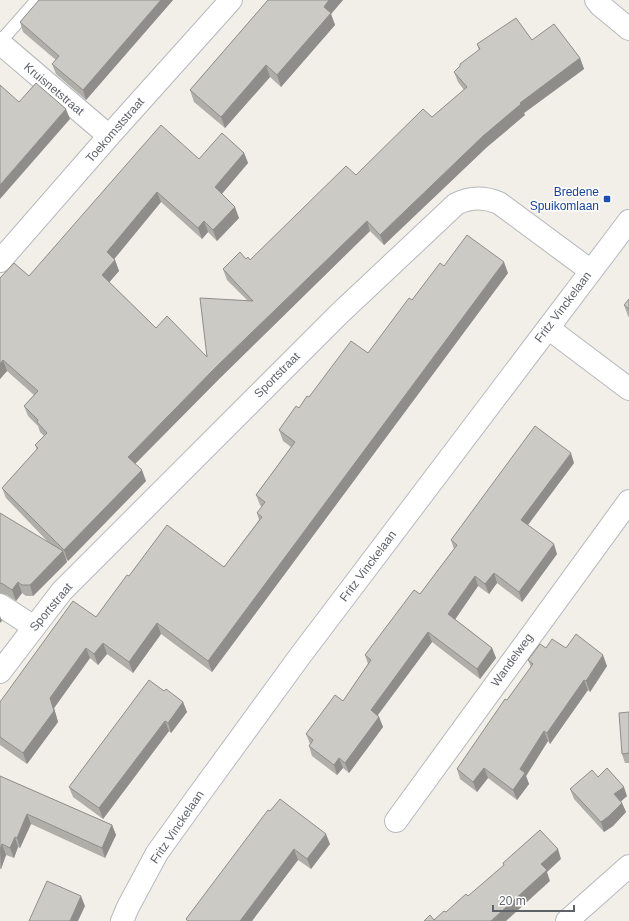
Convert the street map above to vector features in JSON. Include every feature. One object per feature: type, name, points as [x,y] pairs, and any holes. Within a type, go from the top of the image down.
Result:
[{"type":"street","points":[[596,0],[629,29]]},
{"type":"street","name":"Toekomststraat","points":[[0,262],[229,1]]},
{"type":"street","name":"Kruisnetstraat","points":[[0,42],[109,136]]},
{"type":"street","name":"Sportstraat","points":[[0,672],[62,591],[339,314],[456,204],[467,199],[480,198],[494,201],[591,271]]},
{"type":"street","name":"Fritz Vinckelaan","points":[[122,921],[157,853],[198,796],[300,656],[629,221]]},
{"type":"street","points":[[548,328],[629,389]]},
{"type":"street","name":"Wandelweg","points":[[396,820],[629,500]]},
{"type":"street","points":[[0,605],[34,627]]},
{"type":"street","points":[[567,921],[628,870]]},
{"type":"lane","points":[[0,42],[37,0]]},
{"type":"building","points":[[39,0],[161,0],[83,90],[52,64],[59,56],[20,22]]},
{"type":"building","points":[[268,0],[329,0],[324,7],[331,13],[277,75],[266,65],[221,117],[190,90]]},
{"type":"building","points":[[516,18],[532,40],[554,24],[580,58],[520,103],[521,104],[483,136],[380,235],[367,221],[216,367],[128,457],[142,470],[64,550],[2,488],[38,448],[35,445],[47,433],[37,422],[38,420],[24,406],[38,391],[3,360],[0,364],[0,278],[14,263],[29,276],[161,125],[199,159],[222,133],[244,153],[215,187],[235,207],[213,230],[204,221],[198,228],[157,192],[107,252],[115,260],[102,275],[156,328],[167,316],[207,357],[200,298],[253,301],[223,269],[240,252],[246,259],[248,257],[250,260],[346,166],[356,175],[423,109],[432,117],[467,87],[454,72],[460,64],[480,49],[477,44]]},
{"type":"building","points":[[36,83],[66,109],[0,185],[0,85],[19,102]]},
{"type":"building","points":[[467,235],[504,262],[208,661],[157,623],[129,662],[103,643],[94,654],[86,648],[50,698],[54,711],[23,753],[0,737],[0,702],[73,601],[96,617],[167,525],[224,567],[262,517],[257,513],[265,502],[256,495],[295,442],[279,430],[296,406],[299,408],[307,396],[309,397],[351,341],[368,353],[409,298],[412,300],[440,263],[444,266]]},
{"type":"building","points":[[629,299],[629,309],[624,305]]},
{"type":"building","points":[[535,426],[571,453],[521,520],[554,544],[519,592],[494,573],[485,584],[475,576],[448,614],[492,648],[477,669],[428,632],[371,710],[379,717],[345,763],[339,758],[334,765],[309,746],[313,740],[306,734],[335,695],[343,701],[371,660],[365,655],[414,590],[420,594],[457,545],[451,540]]},
{"type":"building","points":[[0,513],[63,551],[30,585],[22,585],[18,582],[12,590],[0,583]]},
{"type":"building","points":[[576,634],[603,655],[586,681],[584,680],[547,733],[544,731],[520,769],[525,773],[513,790],[484,768],[473,782],[457,769],[505,699],[507,700],[533,664],[528,660],[540,644],[546,648],[552,639],[566,648]]},
{"type":"building","points":[[149,680],[164,691],[166,689],[183,702],[168,723],[165,721],[99,808],[69,787]]},
{"type":"building","points":[[629,712],[629,753],[622,754],[619,713]]},
{"type":"building","points":[[607,768],[624,787],[614,794],[622,803],[601,822],[570,789],[592,770],[598,777]]},
{"type":"building","points":[[0,776],[112,825],[102,848],[27,814],[17,838],[15,837],[10,848],[2,844],[0,850]]},
{"type":"building","points":[[280,799],[326,834],[307,859],[294,849],[240,921],[188,921],[186,919],[268,810],[270,811]]},
{"type":"building","points":[[540,830],[558,849],[541,864],[547,870],[491,921],[424,921],[430,915],[434,920],[444,911],[446,912],[466,894],[468,896],[504,865],[503,863]]},
{"type":"building","points":[[47,881],[81,896],[70,921],[29,921]]},
{"type":"place","name":"Bredene Spuikomlaan","points":[[607,199]]}]
